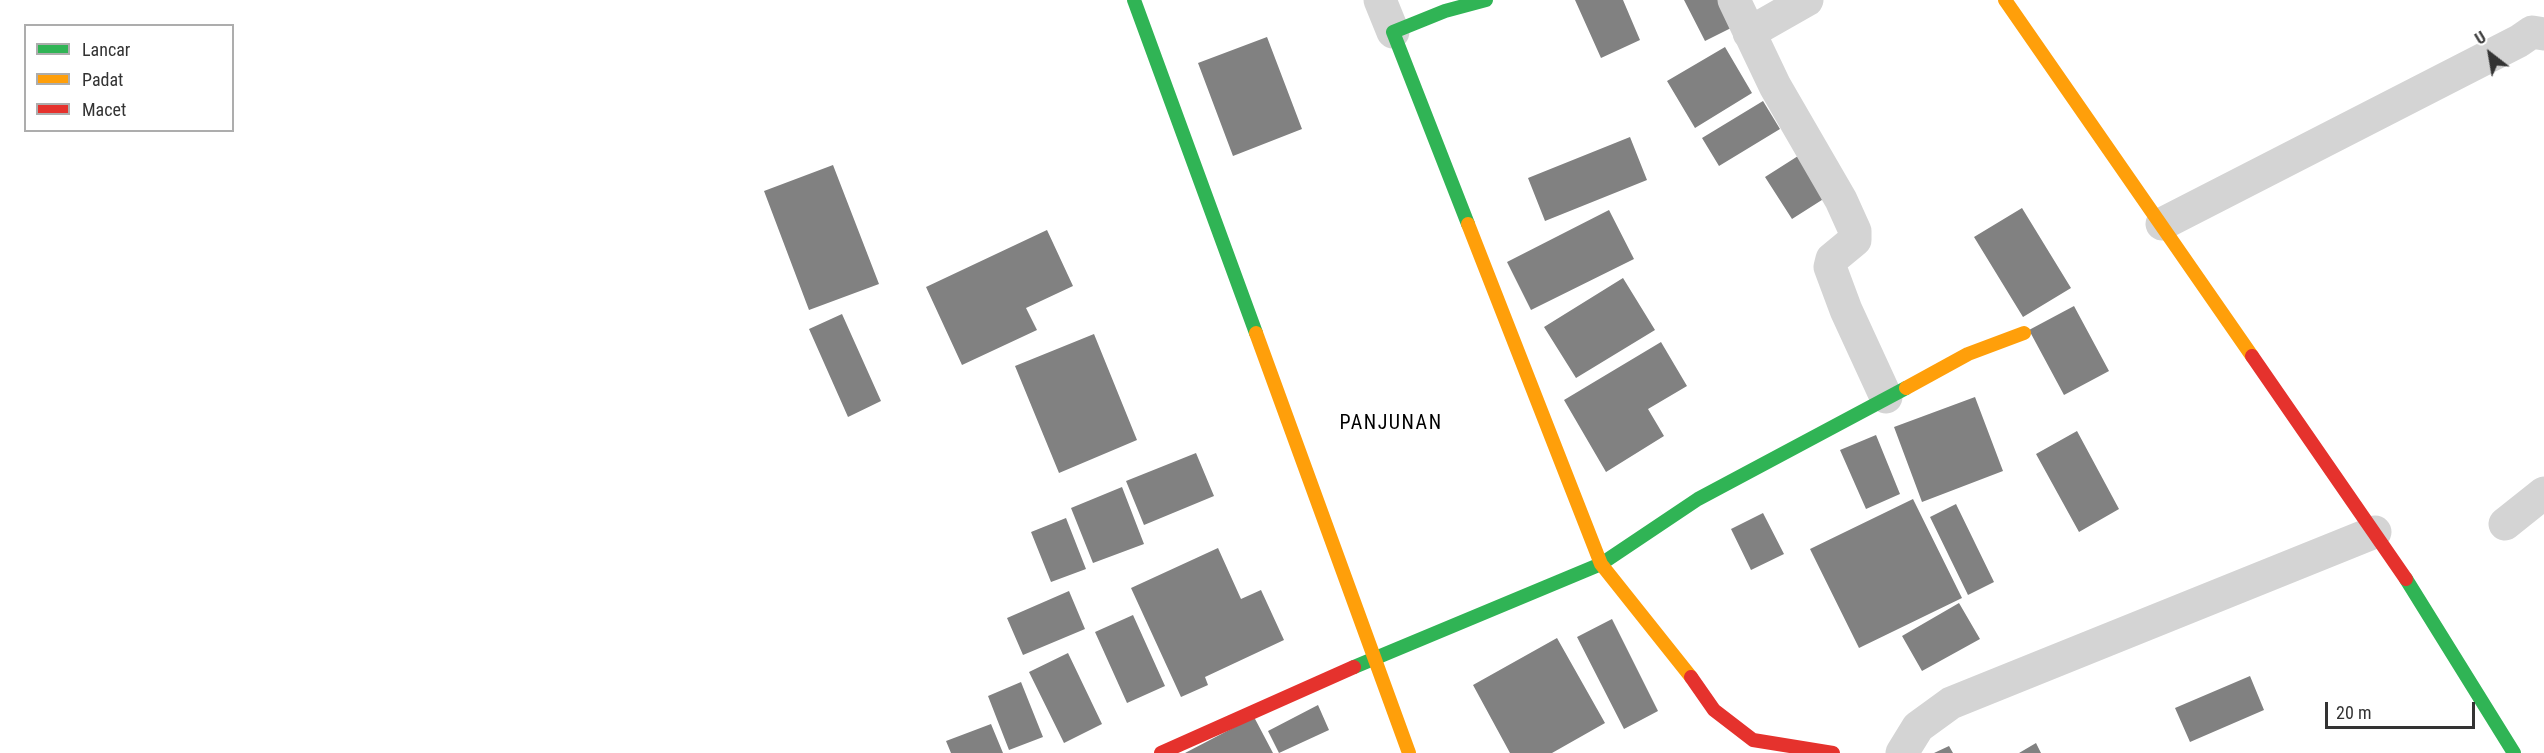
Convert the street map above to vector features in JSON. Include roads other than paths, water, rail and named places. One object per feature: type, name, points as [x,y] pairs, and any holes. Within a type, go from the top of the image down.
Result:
[{"type":"street","points":[[1134,0],[1409,753]]},
{"type":"street","points":[[1380,0],[1601,564],[1693,679],[1714,710],[1753,740],[1833,753]]},
{"type":"street","points":[[1393,32],[1445,11],[1486,0]]},
{"type":"street","points":[[1734,0],[1774,86],[1841,200],[1855,231],[1855,240],[1832,259],[1830,267],[1846,310],[1886,397]]},
{"type":"street","points":[[1749,33],[1807,0]]},
{"type":"street","points":[[2005,0],[2375,532],[2514,753]]},
{"type":"street","points":[[2162,224],[2519,41],[2532,32],[2544,34]]},
{"type":"street","points":[[1161,753],[1375,658],[1601,564],[1698,499],[1968,354],[2024,333]]},
{"type":"street","points":[[2505,524],[2544,493]]},
{"type":"street","points":[[1902,753],[1918,727],[1951,703],[2375,532]]},
{"type":"district","name":"PANJUNAN","points":[[1391,424]]}]
